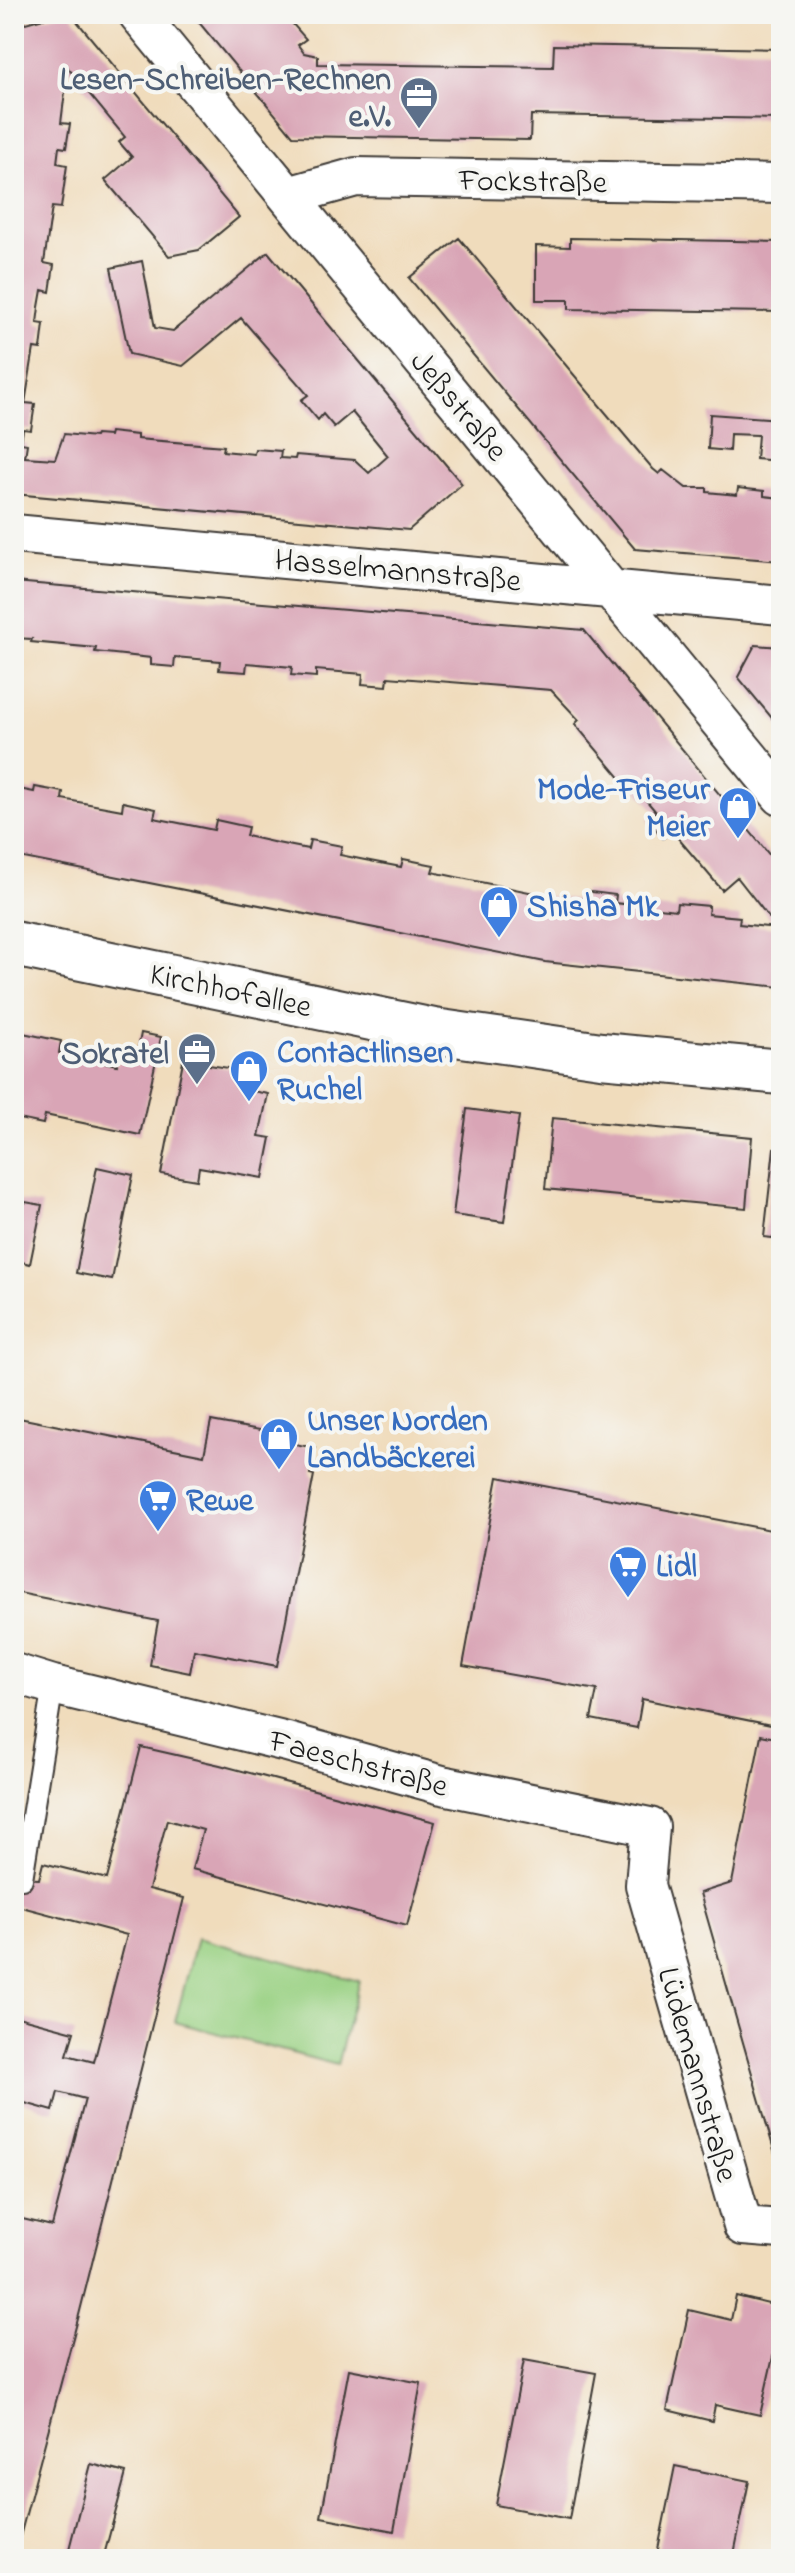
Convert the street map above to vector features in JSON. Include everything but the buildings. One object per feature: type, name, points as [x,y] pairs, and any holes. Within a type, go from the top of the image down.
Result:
[{"type":"street","name":"Jeßstraße","points":[[138,14],[781,796]]},
{"type":"street","name":"Fockstraße","points":[[288,196],[356,177],[781,184]]},
{"type":"street","name":"Hasselmannstraße","points":[[14,534],[781,605]]},
{"type":"street","name":"Kirchhofallee","points":[[14,944],[434,1031],[601,1055],[781,1072]]},
{"type":"street","name":"Faeschstraße","points":[[14,1673],[442,1785],[650,1827],[645,1885]]},
{"type":"street","name":"Lüdemannstraße","points":[[645,1885],[743,2226],[781,2229]]},
{"type":"lane","points":[[22,1879],[53,1685]]},
{"type":"green space","points":[[197,1938],[359,1981],[337,2065],[175,2022]]},
{"type":"place","name":"Lesen-Schreiben-Rechnen e.V.","points":[[419,130]]},
{"type":"place","name":"Mode-Friseur Meier","points":[[738,840]]},
{"type":"place","name":"Shisha Mk","points":[[499,939]]},
{"type":"place","name":"Sokratel","points":[[197,1086]]},
{"type":"place","name":"Contactlinsen Ruchel","points":[[249,1103]]},
{"type":"place","name":"Unser Norden Landbäckerei","points":[[279,1471]]},
{"type":"place","name":"Rewe","points":[[158,1533]]},
{"type":"place","name":"Lidl","points":[[628,1599]]}]
